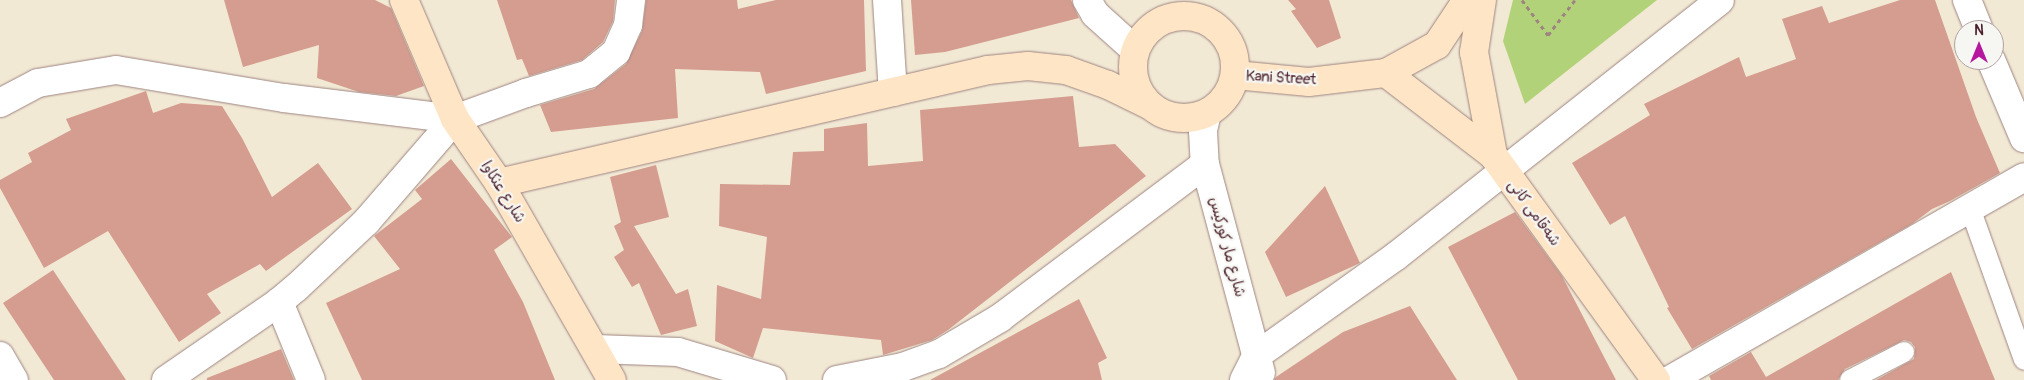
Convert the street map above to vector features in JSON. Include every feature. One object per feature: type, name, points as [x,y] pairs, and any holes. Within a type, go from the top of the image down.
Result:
[{"type":"street","name":"شارع عنكاوا","points":[[404,0],[455,119],[499,183],[596,349],[612,380]]},
{"type":"street","points":[[0,103],[38,83],[116,70],[284,98],[455,119],[526,93],[589,74],[616,52],[628,24],[631,0]]},
{"type":"street","points":[[887,0],[893,92]]},
{"type":"street","points":[[1087,0],[1095,14],[1135,50]]},
{"type":"street","points":[[499,183],[988,70],[1028,66],[1066,70],[1108,84],[1149,105],[1162,114],[1177,118],[1192,118],[1207,113],[1221,103],[1230,90],[1235,75],[1235,58],[1230,42],[1219,29],[1205,20],[1162,0]]},
{"type":"street","points":[[1386,73],[1438,44],[1467,0]]},
{"type":"street","points":[[1482,0],[1474,52],[1498,163]]},
{"type":"street","points":[[1244,380],[1394,257],[1498,163],[1720,0]]},
{"type":"street","points":[[1966,0],[1975,20]]},
{"type":"street","points":[[1149,105],[1139,93],[1134,79],[1132,63],[1135,50],[1141,39],[1160,21],[1172,17],[1189,16],[1205,20]]},
{"type":"street","points":[[1996,70],[2024,138]]},
{"type":"street","name":"Kani Street","points":[[1235,75],[1309,82],[1386,73]]},
{"type":"street","name":"شەقامی کانی","points":[[1386,73],[1498,163],[1656,380]]},
{"type":"street","name":"شارع مار كوركيس","points":[[1207,113],[1202,131],[1205,164],[1260,368]]},
{"type":"street","points":[[166,380],[279,302],[366,222],[455,119]]},
{"type":"street","points":[[838,380],[905,373],[939,354],[1000,318],[1205,164]]},
{"type":"street","points":[[1670,380],[2024,177]]},
{"type":"street","points":[[279,302],[311,380]]},
{"type":"street","points":[[596,349],[678,352],[772,380]]},
{"type":"street","points":[[0,356],[14,380]]},
{"type":"lane","points":[[1970,208],[2024,360]]},
{"type":"lane","points":[[1850,380],[1904,352]]},
{"type":"path","points":[[1522,0],[1548,35],[1575,0]]},
{"type":"green space","points":[[1513,0],[1657,0],[1525,104],[1503,41]]},
{"type":"building","points":[[224,0],[375,0],[391,8],[424,86],[396,96],[359,92],[317,78],[319,45],[243,67]]},
{"type":"building","points":[[497,0],[615,0],[613,21],[603,42],[582,60],[529,76],[522,59],[517,60]]},
{"type":"building","points":[[646,0],[737,0],[738,9],[776,0],[864,0],[866,71],[766,94],[760,72],[675,69],[678,118],[551,132],[540,105],[594,89],[626,64],[642,31]]},
{"type":"building","points":[[911,0],[1071,0],[1079,18],[945,52],[915,55]]},
{"type":"building","points":[[1288,0],[1329,0],[1341,38],[1317,48],[1291,11],[1296,9]]},
{"type":"building","points":[[1900,0],[1935,0],[1954,54],[1954,70],[1960,70],[1976,117],[2000,173],[1932,209],[1912,224],[1692,349],[1667,308],[1669,307],[1625,216],[1610,225],[1572,163],[1650,115],[1644,104],[1739,57],[1746,77],[1796,59],[1782,19],[1822,6],[1829,23]]},
{"type":"building","points":[[146,91],[153,113],[181,103],[222,106],[242,138],[272,197],[318,163],[352,209],[266,271],[260,264],[207,294],[221,313],[179,342],[108,231],[44,268],[0,188],[0,180],[32,162],[28,153],[71,130],[66,119]]},
{"type":"building","points":[[1073,96],[1079,147],[1115,144],[1146,176],[948,330],[932,340],[883,355],[881,340],[763,328],[753,358],[715,341],[717,285],[761,299],[767,237],[719,226],[720,184],[790,185],[793,152],[824,151],[824,129],[867,123],[868,166],[923,161],[920,110]]},
{"type":"building","points":[[451,159],[512,237],[494,250],[523,302],[555,380],[362,380],[326,303],[400,269],[374,236],[422,199],[415,190]]},
{"type":"building","points":[[656,165],[669,217],[634,226],[676,294],[688,289],[697,326],[661,335],[639,283],[632,287],[614,257],[624,250],[614,226],[621,222],[610,177]]},
{"type":"building","points":[[1325,186],[1360,263],[1286,297],[1265,252]]},
{"type":"building","points":[[1515,212],[1562,276],[1616,380],[1518,380],[1448,247]]},
{"type":"building","points":[[53,270],[126,380],[54,380],[3,303]]},
{"type":"building","points":[[1951,272],[1995,380],[1876,380],[1914,359],[1915,347],[1911,342],[1904,340],[1845,369],[1838,380],[1711,380],[1709,376],[1751,352],[1766,377]]},
{"type":"building","points":[[1079,299],[1107,358],[1098,363],[1102,380],[930,380]]},
{"type":"building","points":[[1410,306],[1457,380],[1274,380],[1343,332]]},
{"type":"building","points":[[281,349],[294,380],[207,380],[207,378]]}]
